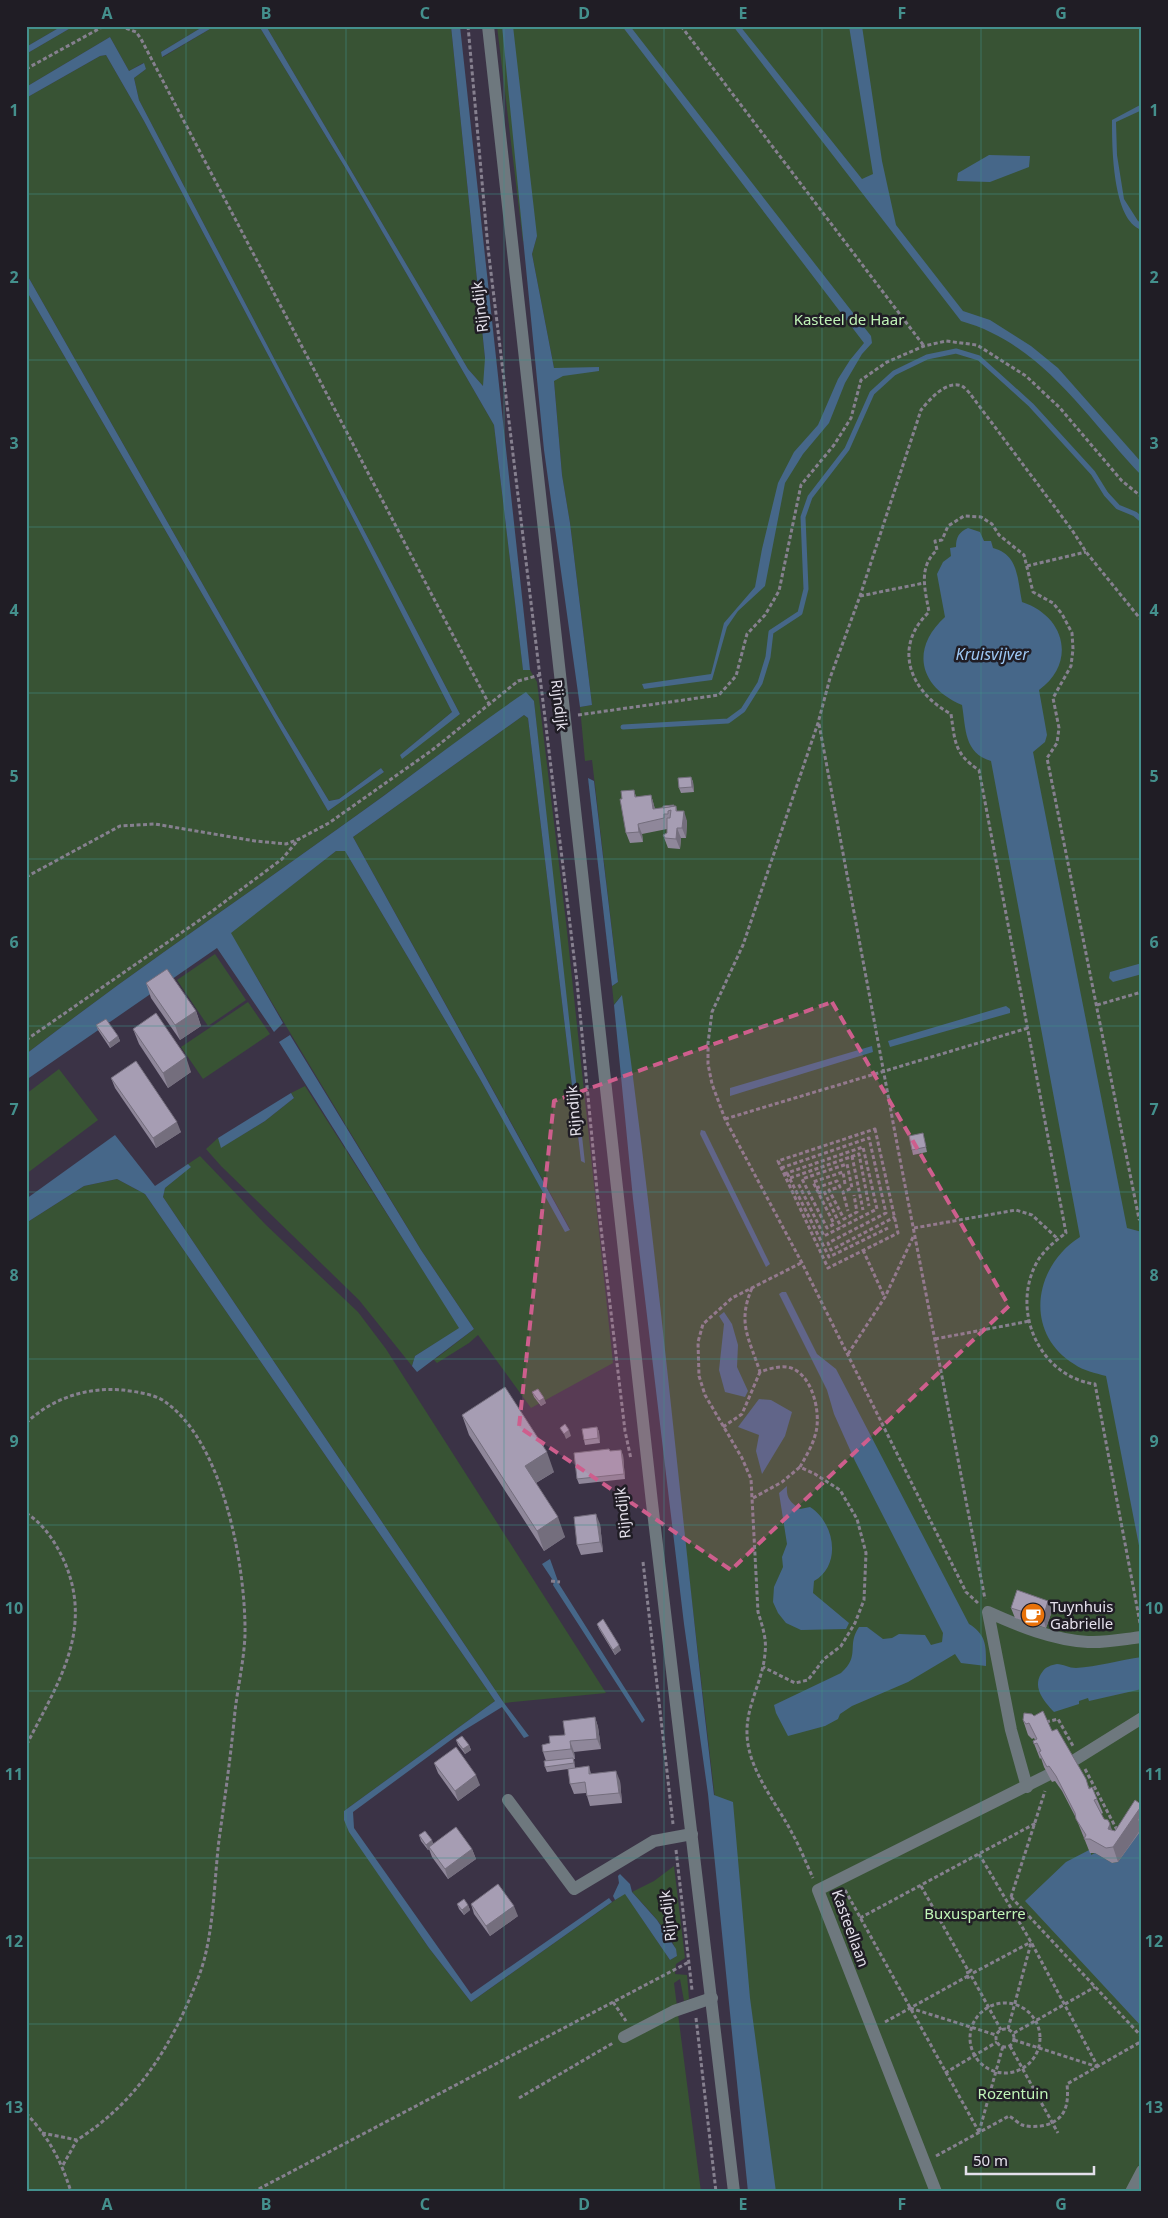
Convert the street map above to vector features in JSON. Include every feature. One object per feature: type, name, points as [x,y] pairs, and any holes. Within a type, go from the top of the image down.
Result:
[{"type":"street","name":"Rijndijk","points":[[488,26],[652,1503],[734,2192]]},
{"type":"street","points":[[988,1612],[1010,1622],[1053,1636],[1090,1642],[1141,1630]]},
{"type":"street","points":[[988,1612],[1011,1730],[1027,1787]]},
{"type":"street","points":[[1076,1759],[1142,1718]]},
{"type":"street","name":"Kasteellaan","points":[[936,2192],[818,1890],[1048,1775]]},
{"type":"street","points":[[508,1800],[574,1889],[654,1841],[692,1834]]},
{"type":"street","points":[[629,2034],[694,2003],[712,1998]]},
{"type":"street","points":[[1131,2192],[1142,2171]]},
{"type":"path","points":[[26,70],[104,26]]},
{"type":"path","points":[[120,26],[136,32],[489,704]]},
{"type":"path","points":[[136,32],[139,26]]},
{"type":"path","name":"Rijndijk","points":[[468,26],[488,248],[577,982],[599,1211],[625,1431],[632,1463]]},
{"type":"path","points":[[680,26],[924,346]]},
{"type":"path","points":[[590,714],[719,695],[736,676],[747,634],[765,615],[778,591],[801,485],[834,445],[851,418],[861,380],[887,362],[924,346],[946,341],[977,345],[1026,376],[1060,408],[1122,481],[1142,497]]},
{"type":"path","points":[[988,1612],[966,1592],[802,1263],[725,1119],[712,1084],[708,1064],[708,1042],[712,1012],[743,945],[818,723],[830,678],[860,596],[922,410],[938,392],[952,386],[962,386],[971,395],[1072,530],[1086,552],[1142,621]]},
{"type":"path","points":[[1141,1630],[1096,1384],[1083,1382],[1054,1366],[1040,1350],[1034,1339],[1030,1321],[1029,1290],[1036,1264],[1048,1247],[1066,1232],[978,770],[964,761],[958,752],[950,714],[937,707],[924,694],[912,674],[910,648],[917,626],[929,612],[924,583],[924,565],[937,550],[935,541],[942,540],[948,526],[964,516],[981,517],[992,524],[999,535],[1024,555],[1033,592],[1053,603],[1062,614],[1072,633],[1073,650],[1071,666],[1054,698],[1059,728],[1057,743],[1047,758],[1139,1219],[1142,1220]]},
{"type":"path","points":[[1027,566],[1086,552]]},
{"type":"path","points":[[860,596],[924,583]]},
{"type":"path","points":[[26,877],[120,826],[155,824],[255,841],[286,844],[299,839],[336,818],[430,750],[518,681],[540,675]]},
{"type":"path","points":[[818,723],[914,1234],[988,1612]]},
{"type":"path","points":[[26,1040],[207,915],[282,859],[299,839]]},
{"type":"path","points":[[1097,1005],[1142,992]]},
{"type":"path","points":[[725,1119],[1028,1028]]},
{"type":"path","points":[[786,1173],[828,1268],[898,1233],[875,1129],[778,1161],[781,1168],[786,1173],[790,1178],[829,1257],[888,1228]]},
{"type":"path","points":[[781,1168],[869,1138],[886,1213],[828,1243],[830,1250],[895,1217]]},
{"type":"path","points":[[786,1173],[864,1147],[877,1209],[824,1236],[798,1183]]},
{"type":"path","points":[[790,1178],[858,1154],[869,1206]]},
{"type":"path","points":[[852,1156],[863,1210]]},
{"type":"path","points":[[845,1184],[843,1172],[813,1182],[834,1224],[827,1228],[802,1179],[847,1164],[852,1188],[843,1192],[848,1211]]},
{"type":"path","points":[[816,1188],[838,1180],[840,1187],[829,1190],[844,1219],[857,1212],[854,1195]]},
{"type":"path","points":[[818,1193],[824,1191],[841,1227]]},
{"type":"path","points":[[914,1228],[1016,1210],[1032,1215],[1058,1239]]},
{"type":"path","points":[[848,1354],[885,1297],[914,1234]]},
{"type":"path","points":[[863,1250],[885,1297]]},
{"type":"path","points":[[802,1263],[752,1286],[732,1298],[703,1324],[698,1342],[699,1376],[704,1395],[751,1479],[758,1612],[764,1629],[766,1652],[763,1667],[748,1710],[747,1735],[750,1756],[793,1834],[818,1890]]},
{"type":"path","points":[[723,1427],[742,1414],[760,1372],[743,1318],[752,1286]]},
{"type":"path","points":[[935,1339],[1030,1321]]},
{"type":"path","points":[[753,1498],[782,1482],[800,1467],[816,1431],[817,1416],[812,1393],[797,1372],[787,1367],[760,1372]]},
{"type":"path","points":[[26,1423],[57,1400],[85,1391],[110,1389],[139,1392],[167,1402],[186,1420],[201,1442],[213,1470],[237,1548],[245,1612],[245,1638],[233,1742],[211,1915],[200,1971],[180,2016],[148,2076],[121,2107],[103,2124],[77,2140],[63,2167]]},
{"type":"path","points":[[763,1667],[795,1683],[808,1680],[824,1659],[833,1653],[849,1635],[864,1600],[866,1553],[857,1519],[840,1490],[800,1467]]},
{"type":"path","points":[[26,1513],[38,1520],[58,1546],[70,1575],[76,1605],[75,1635],[66,1667],[26,1746]]},
{"type":"path","name":"Rijndijk","points":[[642,1560],[716,2192]]},
{"type":"path","points":[[552,1581],[560,1582]]},
{"type":"path","points":[[1039,1723],[1058,1719],[1076,1759],[1121,1837]]},
{"type":"path","points":[[1009,1902],[1036,1823],[1048,1775]]},
{"type":"path","points":[[860,1918],[1036,1823]]},
{"type":"path","points":[[979,1854],[1009,1902],[1098,2067]]},
{"type":"path","points":[[840,1880],[979,2132]]},
{"type":"path","points":[[920,1886],[1001,2030]]},
{"type":"path","points":[[924,2163],[1009,2116],[1021,2124],[1031,2127],[1058,2120],[1066,2107],[1067,2084],[1142,2039],[1096,1987],[1011,1898]]},
{"type":"path","points":[[872,2029],[1031,1942]]},
{"type":"path","points":[[1008,2029],[1031,1942]]},
{"type":"path","points":[[253,2192],[689,1962]]},
{"type":"path","points":[[1014,2033],[1096,1987]]},
{"type":"path","points":[[519,2098],[629,2034],[613,2002]]},
{"type":"path","points":[[1001,2003],[1015,2004],[1027,2010],[1036,2020],[1040,2034],[1039,2048],[1033,2060],[1022,2068],[1010,2072],[996,2072],[984,2066],[975,2055],[970,2042],[972,2028],[978,2016],[988,2007],[1001,2003]]},
{"type":"path","points":[[910,2008],[996,2035]]},
{"type":"path","points":[[996,2035],[1001,2030],[1008,2029],[1014,2033]]},
{"type":"path","points":[[1010,2046],[1014,2040],[1014,2033]]},
{"type":"path","points":[[996,2035],[997,2042],[1003,2046],[1010,2046]]},
{"type":"path","points":[[1014,2040],[1098,2067]]},
{"type":"path","points":[[945,2073],[997,2042]]},
{"type":"path","points":[[979,2132],[1003,2046]]},
{"type":"path","points":[[1010,2046],[1058,2133]]},
{"type":"path","points":[[26,2114],[42,2133],[63,2167],[71,2192]]},
{"type":"path","points":[[42,2133],[77,2140]]},
{"type":"highlighted area","points":[[832,1002],[1009,1306],[731,1570],[519,1427],[554,1101]]},
{"type":"green space","points":[[26,26],[62,26],[26,47]]},
{"type":"green space","points":[[74,26],[204,26],[161,52],[163,57],[215,26],[259,26],[346,169],[494,425],[523,669],[530,670],[537,682],[566,922],[613,1363],[531,1408],[478,1335],[469,1343],[437,1363],[434,1360],[474,1329],[421,1250],[230,933],[336,851],[345,851],[480,1079],[565,1231],[570,1229],[353,837],[524,715],[528,718],[581,1161],[534,701],[526,693],[142,968],[26,1054],[26,290],[328,811],[384,772],[381,768],[339,799],[329,801],[277,715],[26,273],[26,98],[100,56],[106,55],[144,121],[311,436],[452,712],[400,755],[460,714],[139,100],[134,78],[146,69],[143,63],[129,71],[110,37],[26,87],[26,54]]},
{"type":"green space","points":[[266,26],[451,26],[485,358],[485,386],[468,369]]},
{"type":"green space","name":"Kasteel de Haar","points":[[497,26],[1142,26],[1142,2192],[761,2192],[621,996],[614,1005],[612,986],[618,982],[592,760],[585,761],[580,707],[592,705],[570,523],[562,475],[554,381],[559,368],[554,368],[532,254],[537,236],[525,239],[523,242]]},
{"type":"green space","points":[[215,954],[246,1000],[208,1026],[177,980]]},
{"type":"green space","points":[[248,1002],[270,1034],[203,1079],[181,1047]]},
{"type":"green space","points":[[59,1069],[98,1120],[26,1174],[26,1094]]},
{"type":"green space","points":[[305,1086],[460,1328],[415,1356],[412,1366],[359,1300],[221,1166],[206,1149],[218,1138],[222,1147],[265,1121],[294,1098],[291,1093]]},
{"type":"green space","points":[[200,1156],[266,1225],[358,1312],[386,1349],[606,1693],[504,1703],[163,1197],[165,1188],[190,1167],[188,1164]]},
{"type":"green space","points":[[117,1179],[145,1194],[495,1701],[344,1811],[344,1820],[350,1832],[429,1948],[471,2002],[625,1893],[670,1960],[677,1956],[666,1931],[632,1892],[654,1881],[674,1866],[685,1958],[676,1964],[675,1974],[687,1975],[689,1999],[684,2001],[680,1979],[674,1983],[701,2192],[26,2192],[26,1223],[84,1186]]},
{"type":"water","points":[[62,26],[74,26],[26,54],[26,47]]},
{"type":"water","points":[[204,26],[215,26],[162,57],[161,52]]},
{"type":"water","points":[[259,26],[266,26],[468,369],[483,386],[485,358],[451,26],[460,26],[530,670],[523,670],[494,425],[346,169]]},
{"type":"water","points":[[502,26],[513,26],[537,236],[532,254],[554,368],[599,367],[599,371],[563,376],[554,381],[562,475],[570,523],[592,705],[580,707],[544,450]]},
{"type":"water","points":[[622,26],[630,26],[871,336],[872,343],[862,354],[845,383],[829,423],[803,454],[785,483],[765,586],[738,611],[727,627],[712,680],[644,689],[642,684],[711,674],[724,623],[755,587],[778,483],[794,452],[818,425],[838,379],[864,343]]},
{"type":"water","points":[[733,26],[740,26],[862,179],[873,174],[849,26],[862,26],[882,161],[896,225],[963,311],[990,320],[1031,346],[1058,368],[1142,463],[1142,476],[1061,385],[1040,365],[1016,347],[990,332],[961,321]]},
{"type":"water","points":[[110,37],[129,71],[144,63],[146,69],[134,78],[139,100],[460,714],[402,759],[400,755],[452,712],[311,436],[144,121],[106,55],[100,56],[26,98],[26,87]]},
{"type":"water","points":[[1142,104],[1142,110],[1116,122],[1117,155],[1124,199],[1138,221],[1142,223],[1142,230],[1132,224],[1119,198],[1112,146],[1112,120]]},
{"type":"water","points":[[989,155],[1030,156],[1029,167],[990,182],[957,181],[958,173]]},
{"type":"water","points":[[26,273],[277,715],[329,801],[339,799],[381,768],[384,772],[328,811],[26,290]]},
{"type":"water","name":"Kruisvijver","points":[[968,528],[980,532],[984,541],[991,541],[993,548],[1002,551],[1008,556],[1015,569],[1022,602],[1037,609],[1048,618],[1056,629],[1061,641],[1062,654],[1058,666],[1051,679],[1039,690],[1047,735],[1045,742],[1033,752],[1127,1228],[1142,1232],[1142,1561],[1106,1376],[1090,1372],[1074,1364],[1058,1351],[1047,1335],[1041,1317],[1044,1281],[1052,1265],[1064,1249],[1080,1237],[991,761],[982,757],[971,746],[966,731],[962,705],[947,697],[936,688],[928,678],[924,666],[927,642],[934,629],[945,617],[937,574],[943,562],[951,556],[950,548],[956,547],[959,535]]},
{"type":"water","points":[[526,692],[534,701],[585,1163],[581,1161],[528,718],[524,715],[353,837],[570,1230],[565,1232],[480,1079],[345,851],[336,851],[231,933],[283,1023],[274,1032],[217,948],[26,1080],[26,1054],[142,968]]},
{"type":"water","points":[[588,778],[594,781],[618,982],[612,986]]},
{"type":"water","points":[[1142,963],[1142,974],[1113,982],[1109,978],[1110,972]]},
{"type":"water","points":[[622,995],[659,1295],[714,1795],[733,1802],[750,1998],[776,2192],[748,2192],[708,1794],[684,1624],[633,1199],[614,1005]]},
{"type":"water","points":[[1006,1006],[1010,1009],[1010,1013],[890,1047],[888,1041]]},
{"type":"water","points":[[290,1035],[421,1250],[474,1329],[417,1372],[412,1366],[415,1356],[459,1328],[279,1042]]},
{"type":"water","points":[[872,1046],[873,1052],[730,1096],[730,1088]]},
{"type":"water","points":[[291,1093],[294,1098],[265,1121],[221,1148],[218,1138]]},
{"type":"water","points":[[701,1130],[705,1131],[770,1264],[766,1267],[700,1134]]},
{"type":"water","points":[[115,1135],[155,1186],[188,1164],[191,1167],[165,1188],[163,1197],[504,1703],[529,1736],[524,1738],[502,1707],[463,1731],[353,1812],[354,1828],[471,1994],[609,1898],[612,1902],[471,2002],[429,1948],[349,1832],[344,1820],[344,1811],[495,1701],[145,1194],[117,1179],[84,1186],[26,1223],[26,1199]]},
{"type":"water","points":[[786,1292],[817,1354],[836,1369],[969,1624],[982,1637],[986,1659],[986,1666],[961,1663],[955,1654],[908,1682],[852,1706],[840,1714],[838,1719],[825,1726],[788,1736],[774,1705],[841,1673],[847,1667],[852,1656],[855,1634],[859,1627],[867,1627],[883,1639],[892,1638],[899,1634],[925,1635],[931,1645],[942,1642],[943,1633],[855,1461],[834,1414],[827,1390],[779,1294]]},
{"type":"water","points":[[724,1312],[732,1324],[738,1345],[737,1367],[748,1391],[745,1397],[725,1392],[719,1370],[724,1324],[719,1316]]},
{"type":"water","points":[[759,1399],[771,1400],[792,1412],[785,1436],[762,1474],[756,1451],[759,1435],[738,1427]]},
{"type":"water","points":[[787,1486],[787,1494],[791,1502],[800,1509],[810,1507],[825,1523],[830,1533],[832,1555],[829,1565],[823,1574],[814,1581],[813,1593],[849,1623],[846,1629],[801,1630],[786,1623],[778,1613],[773,1602],[774,1587],[783,1567],[782,1557],[787,1544],[779,1493]]},
{"type":"water","points":[[550,1559],[559,1584],[645,1720],[642,1723],[553,1585],[554,1582],[542,1564]]},
{"type":"water","points":[[1142,1657],[1142,1689],[1089,1701],[1088,1698],[1079,1701],[1079,1704],[1054,1712],[1046,1703],[1038,1687],[1038,1682],[1044,1670],[1057,1664],[1073,1668]]},
{"type":"water","points":[[1142,1828],[1142,2027],[1025,1901],[1066,1862],[1091,1849],[1091,1855],[1095,1853],[1112,1863],[1118,1862]]},
{"type":"water","points":[[620,1874],[630,1884],[632,1892],[657,1920],[676,1949],[677,1956],[670,1960],[625,1894],[615,1900],[613,1896],[619,1883],[618,1876]]},
{"type":"building","points":[[691,777],[692,787],[679,788],[678,778]]},
{"type":"building","points":[[634,790],[635,797],[651,795],[653,809],[676,806],[676,811],[684,811],[682,828],[677,828],[676,839],[665,838],[663,835],[667,833],[667,818],[670,818],[671,810],[668,811],[668,814],[664,814],[664,818],[638,824],[639,832],[626,833],[620,799],[622,799],[621,791]]},
{"type":"building","points":[[663,806],[674,806],[663,808]]},
{"type":"building","points":[[167,969],[196,1011],[175,1025],[146,983]]},
{"type":"building","points":[[156,1013],[186,1057],[163,1073],[133,1029]]},
{"type":"building","points":[[106,1019],[118,1036],[109,1043],[96,1025]]},
{"type":"building","points":[[136,1061],[177,1122],[153,1138],[111,1078]]},
{"type":"building","points":[[923,1133],[926,1147],[912,1150],[909,1136]]},
{"type":"building","points":[[505,1387],[547,1452],[525,1466],[558,1517],[537,1531],[462,1415]]},
{"type":"building","points":[[538,1389],[544,1398],[539,1401],[532,1392]]},
{"type":"building","points":[[565,1424],[569,1430],[564,1434],[560,1428]]},
{"type":"building","points":[[597,1427],[598,1438],[584,1440],[582,1429]]},
{"type":"building","points":[[609,1449],[610,1451],[621,1450],[624,1474],[577,1479],[574,1453]]},
{"type":"building","points":[[596,1514],[600,1542],[577,1545],[574,1517]]},
{"type":"building","points":[[1017,1590],[1048,1601],[1043,1618],[1011,1608]]},
{"type":"building","points":[[603,1619],[619,1645],[613,1650],[597,1624]]},
{"type":"building","points":[[1043,1711],[1052,1731],[1057,1729],[1086,1779],[1089,1789],[1092,1787],[1097,1799],[1094,1800],[1104,1819],[1108,1820],[1110,1824],[1108,1829],[1115,1831],[1135,1800],[1142,1805],[1113,1847],[1106,1848],[1090,1839],[1084,1839],[1086,1835],[1076,1819],[1075,1813],[1056,1776],[1049,1766],[1047,1767],[1039,1752],[1041,1751],[1037,1743],[1034,1744],[1033,1741],[1037,1739],[1029,1723],[1026,1724],[1023,1720],[1024,1713],[1034,1716]]},
{"type":"building","points":[[595,1717],[597,1739],[570,1741],[571,1749],[543,1752],[542,1745],[550,1743],[549,1736],[565,1735],[563,1721]]},
{"type":"building","points":[[462,1736],[469,1745],[463,1749],[456,1740]]},
{"type":"building","points":[[456,1747],[476,1775],[455,1791],[434,1763]]},
{"type":"building","points":[[573,1758],[574,1763],[545,1767],[544,1761]]},
{"type":"building","points":[[589,1766],[589,1774],[616,1771],[619,1793],[587,1796],[585,1782],[570,1784],[568,1769]]},
{"type":"building","points":[[1142,1813],[1142,1821],[1138,1818]]},
{"type":"building","points":[[456,1827],[472,1849],[445,1869],[429,1847]]},
{"type":"building","points":[[425,1831],[432,1840],[426,1845],[419,1835]]},
{"type":"building","points":[[498,1884],[514,1906],[486,1926],[471,1904]]},
{"type":"building","points":[[464,1899],[468,1905],[462,1910],[457,1904]]},
{"type":"waterway","points":[[623,727],[728,721],[743,710],[760,683],[768,657],[771,632],[800,613],[806,589],[803,517],[810,497],[847,449],[872,393],[894,373],[927,357],[956,351],[979,358],[1031,405],[1093,473],[1106,494],[1118,507],[1135,514],[1142,520]]},
{"type":"place","name":"Tuynhuis Gabrielle","points":[[1033,1615]]},
{"type":"park label","name":"Buxusparterre","points":[[975,1913]]},
{"type":"park label","name":"Rozentuin","points":[[1013,2093]]}]
